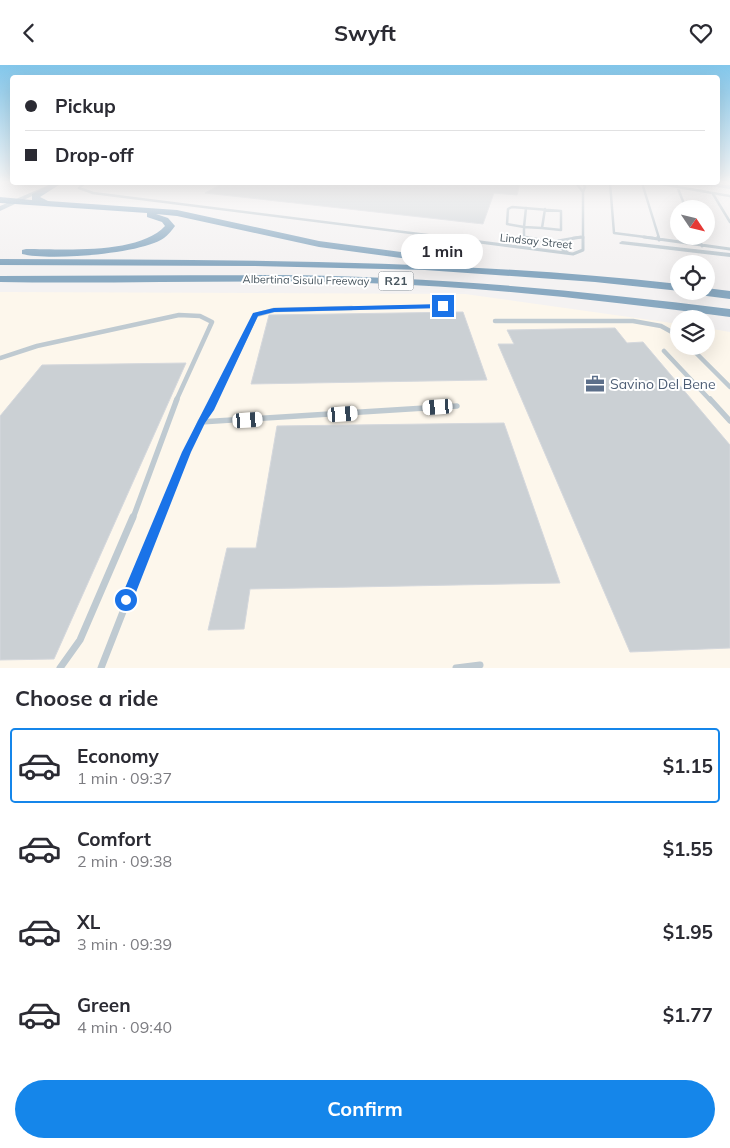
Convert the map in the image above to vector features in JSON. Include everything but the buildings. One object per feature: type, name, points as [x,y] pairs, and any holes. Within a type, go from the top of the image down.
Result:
[{"type":"highway","points":[[0,253],[116,248],[155,239],[166,233],[170,226],[159,217],[102,211]]},
{"type":"highway","points":[[154,211],[177,213],[348,249],[562,271],[616,280]]},
{"type":"highway","name":"Albertina Sisulu Freeway","points":[[0,262],[388,265],[506,271],[616,280],[670,288]]},
{"type":"highway","name":"Albertina Sisulu Freeway","points":[[0,280],[295,279],[453,284],[568,293],[730,313]]},
{"type":"highway","points":[[715,293],[730,295]]},
{"type":"street","points":[[622,243],[730,255]]},
{"type":"lane","name":"Lindsay Street","points":[[233,211],[573,255],[583,250],[583,211]]},
{"type":"lane","points":[[508,211],[506,223],[524,227],[557,230],[563,228],[561,211]]},
{"type":"lane","points":[[526,211],[524,238],[552,242],[582,237]]},
{"type":"lane","points":[[542,229],[545,211]]},
{"type":"lane","points":[[612,211],[614,233],[670,241]]},
{"type":"lane","points":[[650,211],[658,240]]},
{"type":"lane","points":[[723,211],[730,222]]},
{"type":"lane","points":[[552,242],[573,255]]},
{"type":"lane","points":[[702,245],[730,249]]},
{"type":"lane","points":[[101,668],[139,566],[200,422],[210,410],[256,315],[274,310],[443,306]]},
{"type":"lane","points":[[0,358],[37,346],[179,315],[204,315],[212,321],[209,333],[202,340],[171,412],[132,520],[80,640],[60,668]]},
{"type":"lane","points":[[495,321],[633,321],[661,326],[670,331]]},
{"type":"lane","points":[[664,351],[730,421]]},
{"type":"lane","points":[[698,355],[730,387]]},
{"type":"lane","points":[[200,422],[457,406]]},
{"type":"lane","points":[[456,668],[480,665]]},
{"type":"shaded area","points":[[0,292],[465,294],[670,323],[670,355],[715,355],[715,330],[730,332],[730,668],[0,668]]},
{"type":"place","name":"Savino Del Bene","points":[[595,384]]},
{"type":"route","points":[[126,600],[186,452],[200,422],[210,410],[256,315],[264,311],[274,310],[443,306]]}]
